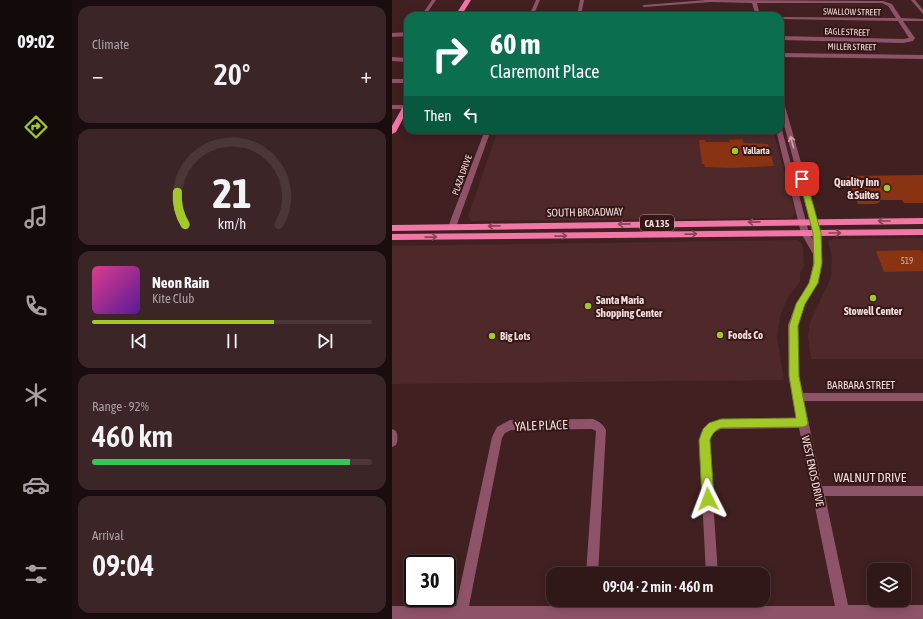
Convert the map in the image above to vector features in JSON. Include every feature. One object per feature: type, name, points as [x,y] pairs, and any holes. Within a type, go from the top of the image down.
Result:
[{"type":"main road","points":[[460,12],[468,0]]},
{"type":"main road","points":[[392,132],[404,110]]},
{"type":"main road","name":"SOUTH BROADWAY","points":[[392,228],[923,220]]},
{"type":"main road","name":"SOUTH BROADWAY","points":[[392,237],[923,232]]},
{"type":"street","points":[[426,12],[434,0]]},
{"type":"street","points":[[533,12],[538,0]]},
{"type":"street","points":[[580,12],[582,0]]},
{"type":"street","points":[[754,0],[757,12]]},
{"type":"street","points":[[644,6],[710,1],[754,0],[877,2],[890,5],[900,20]]},
{"type":"street","points":[[913,0],[923,13]]},
{"type":"street","name":"SWALLOW STREET","points":[[784,18],[923,20]]},
{"type":"street","name":"EAGLE STREET","points":[[784,38],[911,40],[912,38],[900,20]]},
{"type":"street","points":[[392,35],[404,34]]},
{"type":"street","name":"MILLER STREET","points":[[784,55],[923,57]]},
{"type":"street","points":[[392,58],[404,58]]},
{"type":"street","name":"MILLER STREET","points":[[784,59],[923,60]]},
{"type":"street","points":[[392,81],[404,81]]},
{"type":"street","points":[[392,108],[404,106]]},
{"type":"street","name":"WEST ENOS DRIVE","points":[[784,113],[817,233],[817,272],[798,309],[793,326],[794,376],[843,616]]},
{"type":"street","name":"PLAZA DRIVE","points":[[452,227],[487,134]]},
{"type":"street","points":[[781,134],[805,233],[817,255]]},
{"type":"street","name":"BARBARA STREET","points":[[798,397],[923,397]]},
{"type":"street","points":[[712,567],[704,440],[707,432],[713,426],[721,424],[803,423]]},
{"type":"street","name":"YALE PLACE","points":[[461,614],[497,437],[502,430],[510,425],[593,424],[601,430],[592,567]]},
{"type":"street","points":[[392,434],[392,442]]},
{"type":"street","name":"WALNUT DRIVE","points":[[818,491],[923,491]]},
{"type":"street","points":[[392,614],[538,616],[586,607]]},
{"type":"street","points":[[726,607],[843,616],[923,612]]},
{"type":"shaded area","points":[[497,134],[774,134],[795,212],[793,217],[789,218],[471,221],[468,216]]},
{"type":"shaded area","name":"Stowell Center","points":[[923,238],[923,359],[811,359],[808,337],[810,322],[831,278],[832,258],[828,241],[834,239]]},
{"type":"shaded area","name":"Santa Maria Shopping Center","points":[[797,240],[801,242],[803,247],[804,266],[800,273],[800,282],[788,297],[780,316],[777,338],[784,380],[392,384],[392,246]]},
{"type":"building","name":"Vallarta","points":[[742,139],[744,143],[768,144],[774,166],[731,168],[705,167],[704,164],[702,164],[699,140],[705,140],[706,142],[730,142],[729,140]]},
{"type":"building","name":"Quality Inn & Suites","points":[[923,175],[923,203],[904,203],[902,200],[880,200],[879,203],[874,204],[858,204],[847,176]]},
{"type":"building","points":[[921,250],[923,254],[923,271],[884,272],[876,251]]},
{"type":"place","name":"Vallarta","points":[[735,151]]},
{"type":"place","name":"Quality Inn & Suites","points":[[887,188]]},
{"type":"place","name":"Stowell Center","points":[[873,298]]},
{"type":"place","name":"Santa Maria Shopping Center","points":[[588,306]]},
{"type":"place","name":"Foods Co","points":[[720,335]]},
{"type":"place","name":"Big Lots","points":[[492,336]]},
{"type":"route","points":[[708,499],[704,440],[707,432],[713,426],[721,424],[803,423],[794,376],[792,338],[793,326],[801,304],[814,283],[818,263],[817,233],[802,179]]}]
